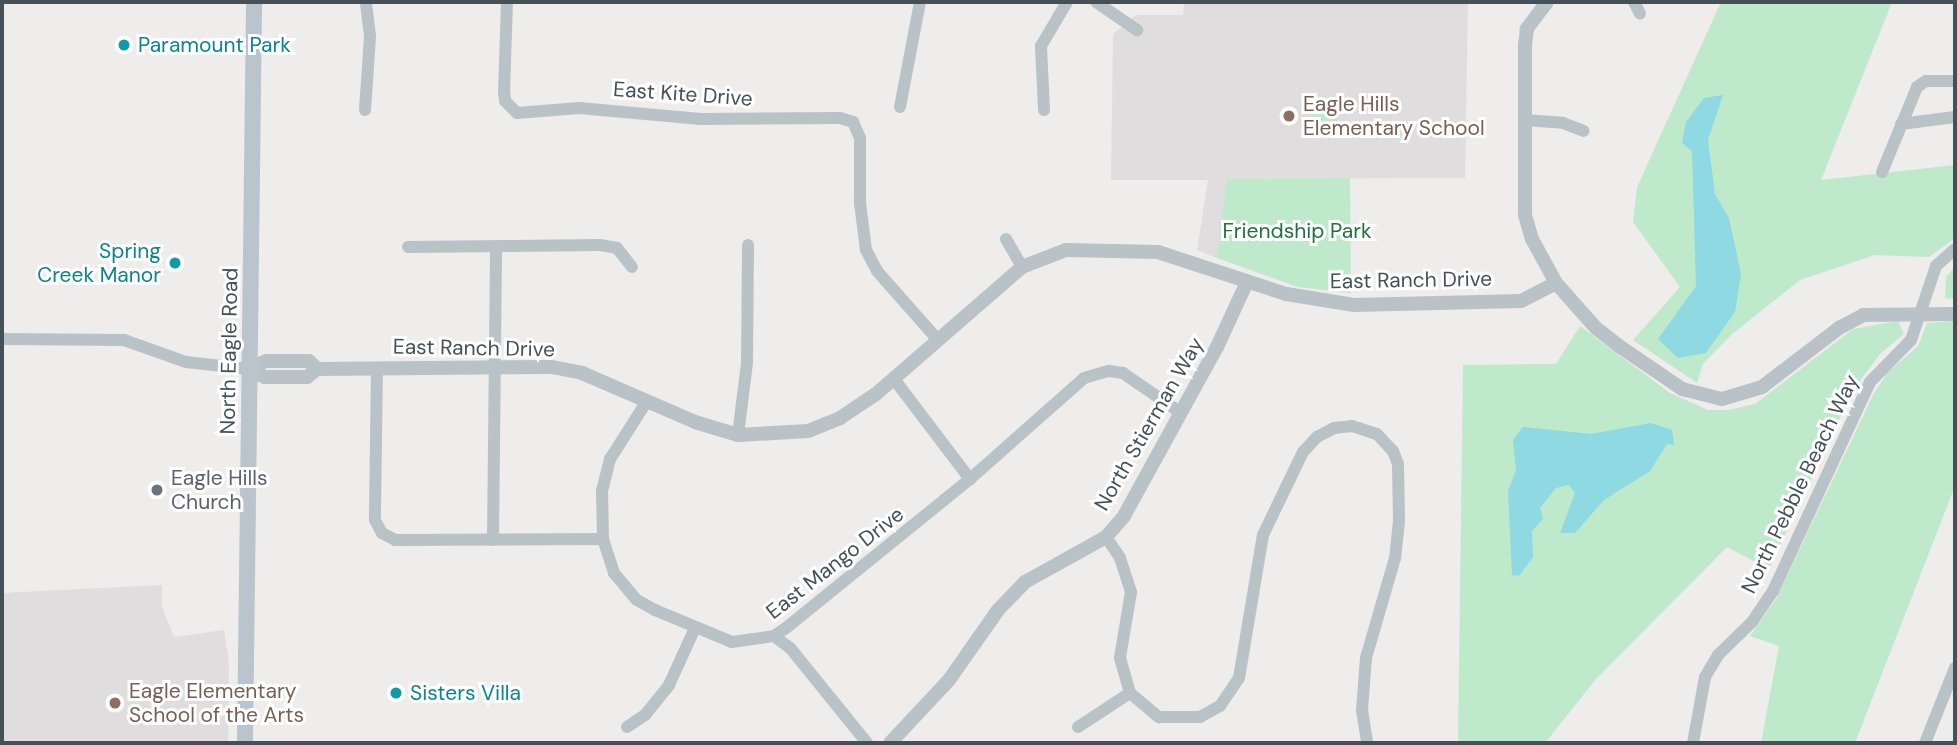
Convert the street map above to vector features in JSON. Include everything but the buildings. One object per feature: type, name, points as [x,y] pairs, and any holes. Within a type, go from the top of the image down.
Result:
[{"type":"main road","name":"North Eagle Road","points":[[245,743],[254,2]]},
{"type":"street","points":[[365,110],[370,36],[366,2]]},
{"type":"street","name":"East Kite Drive","points":[[508,2],[504,91],[509,107],[522,114],[579,107],[701,119],[839,118],[856,125],[860,138],[860,203],[866,250],[877,271],[938,340]]},
{"type":"street","points":[[900,107],[920,2]]},
{"type":"street","points":[[1044,110],[1041,46],[1068,2]]},
{"type":"street","points":[[1096,2],[1137,30]]},
{"type":"street","points":[[1547,2],[1527,29],[1525,215],[1532,239],[1556,283],[1596,328],[1619,346],[1682,388],[1722,399],[1762,387],[1839,328],[1863,315],[1955,314]]},
{"type":"street","points":[[1882,172],[1917,87],[1926,81],[1955,81]]},
{"type":"street","points":[[1901,124],[1955,117]]},
{"type":"street","points":[[1524,120],[1563,123],[1584,131]]},
{"type":"street","points":[[1006,239],[1022,267]]},
{"type":"street","points":[[738,435],[747,363],[748,245]]},
{"type":"street","points":[[493,540],[496,246]]},
{"type":"street","points":[[408,247],[617,248],[632,267]]},
{"type":"street","name":"East Ranch Drive","points":[[249,369],[266,361],[309,361],[317,369],[552,367],[582,373],[738,435],[808,431],[840,418],[894,379],[1022,267],[1066,250],[1137,249],[1179,256],[1247,282],[1317,302],[1354,304],[1521,300],[1556,283]]},
{"type":"street","name":"North Pebble Beach Way","points":[[1693,743],[1705,677],[1718,655],[1752,622],[1773,591],[1870,382],[1911,340],[1923,313],[1936,266],[1955,249]]},
{"type":"street","name":"North Stierman Way","points":[[890,743],[948,680],[998,610],[1025,582],[1106,537],[1124,516],[1178,411],[1217,348],[1247,282]]},
{"type":"street","points":[[2,340],[124,340],[186,362],[249,369]]},
{"type":"street","points":[[377,368],[376,520],[382,533],[395,540],[603,539]]},
{"type":"street","name":"East Mango Drive","points":[[647,401],[610,459],[602,489],[603,539],[614,573],[638,600],[695,628],[732,642],[774,636],[970,479],[1095,373],[1123,373],[1178,411]]},
{"type":"street","points":[[894,379],[970,479]]},
{"type":"street","points":[[1106,537],[1120,558],[1131,592],[1120,657],[1130,693],[1159,718],[1178,720],[1200,717],[1220,706],[1232,692],[1243,666],[1254,573],[1282,489],[1317,437],[1334,428],[1363,428],[1393,451],[1399,476],[1395,558],[1366,657],[1362,710],[1367,743]]},
{"type":"street","points":[[627,727],[645,715],[669,685],[695,628]]},
{"type":"street","points":[[774,636],[791,649],[867,743]]},
{"type":"street","points":[[1925,743],[1954,676]]},
{"type":"street","points":[[1078,727],[1130,693]]},
{"type":"shaded area","name":"Eagle Hills Elementary School","points":[[1184,2],[1468,2],[1465,178],[1228,179],[1217,258],[1197,250],[1208,180],[1111,180],[1113,34],[1136,15],[1183,15]]},
{"type":"shaded area","name":"Eagle Elementary School of the Arts","points":[[162,585],[162,607],[174,637],[224,630],[229,662],[228,743],[2,743],[2,593]]},
{"type":"green space","points":[[1721,2],[1892,2],[1821,180],[1955,165],[1955,238],[1929,257],[1875,255],[1800,280],[1732,334],[1703,364],[1697,383],[1633,340],[1680,287],[1633,222],[1637,187]]},
{"type":"green space","points":[[1311,113],[1337,113],[1337,135],[1311,135]]},
{"type":"green space","name":"Friendship Park","points":[[1350,178],[1351,293],[1298,287],[1217,258],[1227,179]]},
{"type":"green space","points":[[1955,267],[1955,299],[1945,298],[1946,277]]},
{"type":"green space","points":[[1898,321],[1904,334],[1880,354],[1853,390],[1769,569],[1727,547],[1596,679],[1545,743],[1458,743],[1463,365],[1556,364],[1580,326],[1670,393],[1708,410],[1728,410],[1755,404],[1853,329]]},
{"type":"green space","points":[[1955,321],[1955,486],[1855,743],[1761,743],[1779,646],[1750,636],[1776,599],[1873,395],[1887,373],[1918,346],[1927,323]]},
{"type":"water","points":[[1723,95],[1708,140],[1715,194],[1729,218],[1741,274],[1735,312],[1706,353],[1678,358],[1658,339],[1696,286],[1692,151],[1682,143],[1686,122],[1704,98]]},
{"type":"water","points":[[1651,423],[1672,430],[1674,445],[1667,444],[1650,471],[1604,500],[1575,533],[1560,533],[1575,493],[1569,485],[1556,488],[1540,508],[1543,519],[1532,531],[1533,557],[1519,576],[1512,575],[1508,491],[1516,470],[1513,440],[1523,427],[1591,434]]},
{"type":"place","name":"Paramount Park","points":[[124,45]]},
{"type":"place","name":"Eagle Hills Elementary School","points":[[1289,116]]},
{"type":"place","name":"Spring Creek Manor","points":[[175,263]]},
{"type":"place","name":"Eagle Hills Church","points":[[157,490]]},
{"type":"place","name":"Sisters Villa","points":[[396,693]]},
{"type":"place","name":"Eagle Elementary School of the Arts","points":[[115,703]]}]
